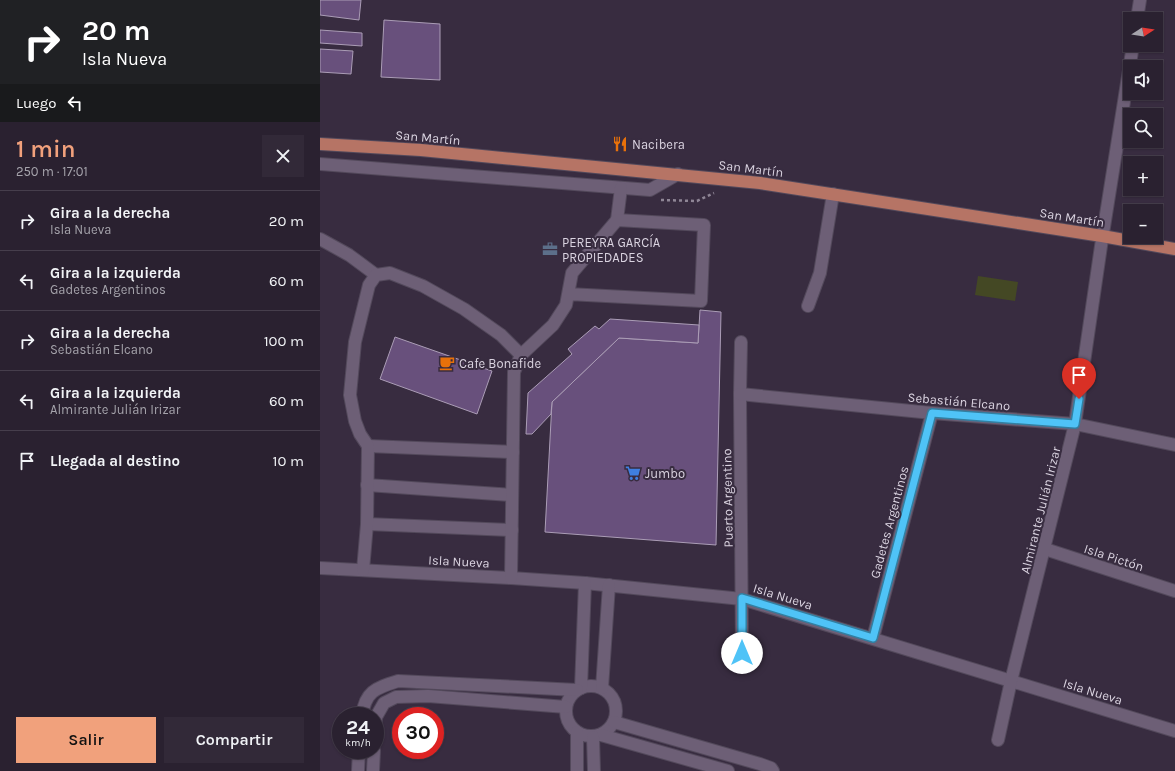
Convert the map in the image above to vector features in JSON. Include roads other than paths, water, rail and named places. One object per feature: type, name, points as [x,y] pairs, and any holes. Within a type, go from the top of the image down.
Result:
[{"type":"main road","name":"San Martín","points":[[320,144],[420,150],[760,183],[1102,236],[1175,249]]},
{"type":"street","points":[[1138,12],[1140,0]]},
{"type":"street","name":"Almirante Julián Irizar","points":[[998,740],[1011,681],[1075,424],[1102,236],[1132,52]]},
{"type":"street","points":[[320,164],[650,190],[678,174]]},
{"type":"street","points":[[511,578],[514,372],[521,355],[553,325],[566,305],[572,273],[617,220],[621,188]]},
{"type":"street","points":[[808,306],[820,273],[833,194]]},
{"type":"street","points":[[568,294],[701,301],[704,225],[617,220]]},
{"type":"street","points":[[320,239],[350,255],[376,275],[390,273],[423,286],[464,309],[501,335],[521,355]]},
{"type":"street","points":[[364,570],[367,524],[368,446],[360,434],[355,421],[350,395],[355,342],[368,286],[376,275]]},
{"type":"street","name":"Puerto Argentino","points":[[741,342],[742,653]]},
{"type":"street","name":"Sebastián Elcano","points":[[740,394],[932,413],[1075,424],[1175,445]]},
{"type":"street","name":"Gadetes Argentinos","points":[[873,638],[932,413]]},
{"type":"street","points":[[368,446],[513,452]]},
{"type":"street","points":[[367,485],[512,495]]},
{"type":"street","points":[[367,524],[512,530]]},
{"type":"street","name":"Isla Pictón","points":[[1045,549],[1175,591]]},
{"type":"street","name":"Isla Nueva","points":[[320,568],[585,583],[742,598],[1175,731]]},
{"type":"street","points":[[577,771],[577,732],[568,721],[566,707],[570,698],[579,689],[585,583]]},
{"type":"street","points":[[602,688],[609,585]]},
{"type":"street","points":[[363,707],[370,694],[378,687],[398,681],[579,689],[592,686],[602,688],[612,697],[616,709],[614,722],[609,730],[597,736]]},
{"type":"street","points":[[381,707],[384,702],[396,697],[428,696],[566,707]]},
{"type":"street","points":[[614,722],[760,764],[771,768],[774,771]]},
{"type":"street","points":[[577,732],[728,771]]},
{"type":"street","points":[[594,771],[597,736]]},
{"type":"street","points":[[358,771],[359,759]]},
{"type":"street","points":[[373,771],[374,759]]},
{"type":"place","name":"Nacibera","points":[[620,144]]},
{"type":"place","name":"PEREYRA GARCÍA PROPIEDADES","points":[[550,249]]},
{"type":"place","name":"Cafe Bonafide","points":[[447,363]]},
{"type":"place","name":"Jumbo","points":[[633,473]]}]
